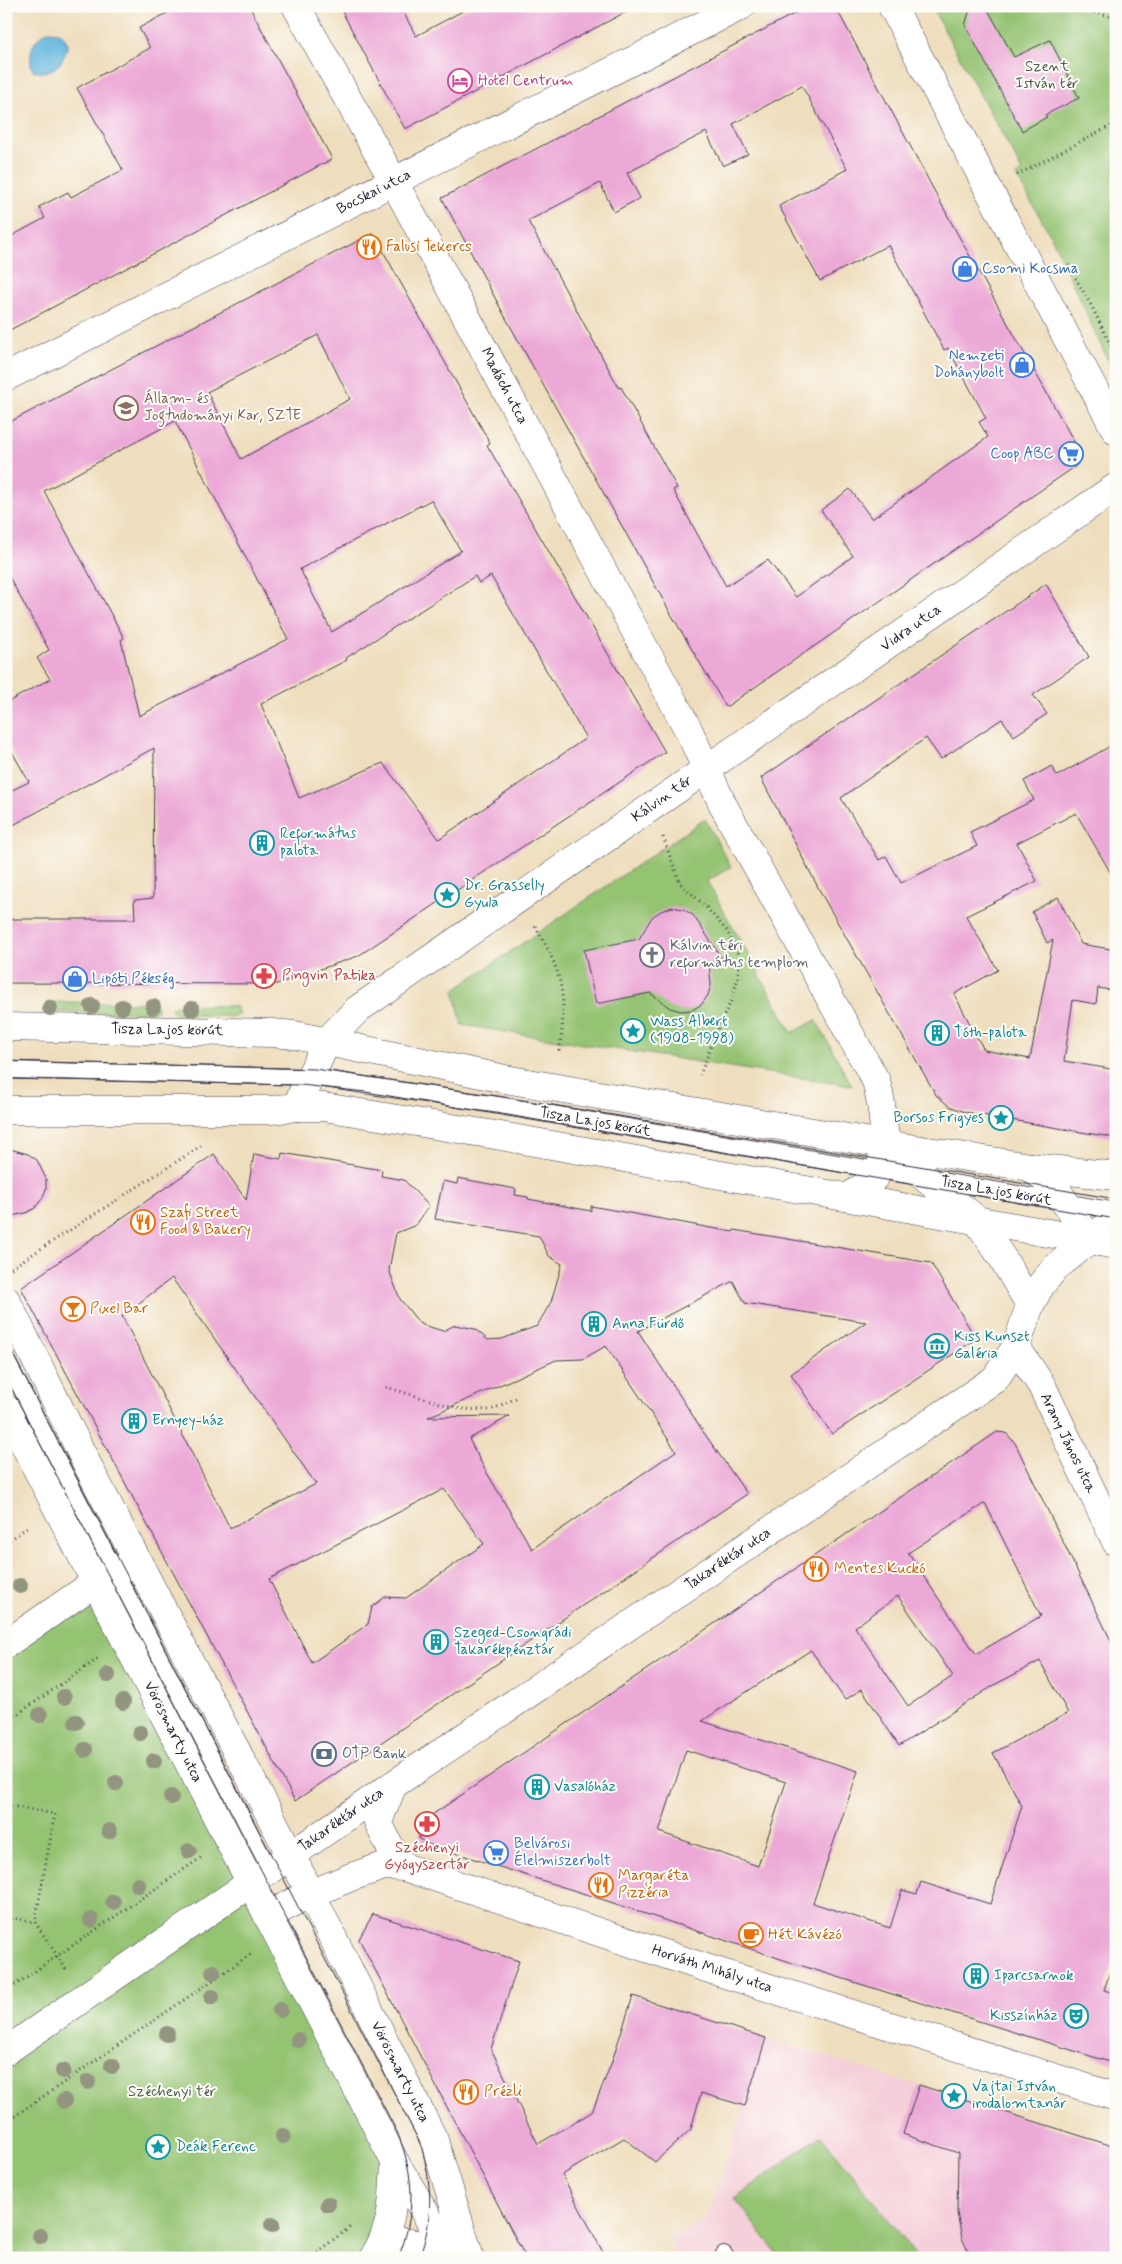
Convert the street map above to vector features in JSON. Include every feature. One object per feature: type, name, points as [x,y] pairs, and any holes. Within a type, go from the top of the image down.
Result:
[{"type":"street","name":"Madách utca","points":[[296,6],[394,182],[684,720],[706,769]]},
{"type":"street","name":"Bocskai utca","points":[[6,377],[741,6]]},
{"type":"street","points":[[892,6],[1116,431]]},
{"type":"street","name":"Vidra utca","points":[[706,769],[1116,487]]},
{"type":"street","name":"Kálvin tér","points":[[327,1041],[358,1009],[706,769],[724,806],[876,1081],[882,1104],[883,1144]]},
{"type":"street","name":"Tisza Lajos körút","points":[[6,1028],[273,1033],[327,1041],[505,1079],[883,1144],[1030,1167],[1116,1176]]},
{"type":"street","points":[[296,1107],[327,1041]]},
{"type":"street","name":"Tisza Lajos körút","points":[[6,1110],[271,1110],[296,1107],[324,1108],[496,1135],[1116,1245]]},
{"type":"street","points":[[849,1197],[874,1179],[879,1171],[883,1144]]},
{"type":"street","name":"Tisza Lajos körút","points":[[883,1144],[976,1219]]},
{"type":"street","name":"Tisza Lajos körút","points":[[1030,1167],[1055,1188],[1089,1239]]},
{"type":"street","points":[[976,1219],[1003,1258],[1030,1304]]},
{"type":"street","points":[[1089,1239],[1116,1219]]},
{"type":"street","name":"Takaréktár utca","points":[[270,1869],[995,1379],[1016,1347],[1030,1304],[1041,1285],[1055,1268],[1089,1239]]},
{"type":"street","name":"Vörösmarty utca","points":[[6,1300],[116,1572],[270,1869],[268,1917],[394,2162],[430,2221],[466,2258]]},
{"type":"street","name":"Arany János utca","points":[[1016,1347],[1042,1386],[1116,1542]]},
{"type":"street","name":"Vörösmarty utca","points":[[6,1409],[116,1572],[270,1869],[311,1894],[434,2140],[470,2258]]},
{"type":"street","points":[[6,1644],[116,1572]]},
{"type":"street","name":"Takaréktár utca","points":[[392,1785],[378,1822],[391,1849],[404,1867]]},
{"type":"street","name":"Horváth Mihály utca","points":[[311,1894],[347,1878],[384,1866],[404,1867],[706,1968],[1116,2097]]},
{"type":"street","points":[[6,2050],[270,1869]]},
{"type":"street","points":[[268,1917],[311,1894]]},
{"type":"street","points":[[394,2162],[393,2202],[390,2221],[378,2249],[424,2245],[447,2251],[461,2258]]},
{"type":"lane","name":"Tisza Lajos körút","points":[[6,1070],[311,1077],[509,1107],[1116,1211]]},
{"type":"lane","points":[[6,1359],[116,1572]]},
{"type":"path","points":[[1070,6],[1116,18]]},
{"type":"path","points":[[1016,176],[1116,123]]},
{"type":"path","points":[[1066,262],[1091,305],[1116,356]]},
{"type":"path","points":[[663,837],[680,883],[708,908],[727,931],[739,956],[738,978],[731,1002],[718,1028],[700,1075]]},
{"type":"path","points":[[535,926],[552,954],[562,986],[565,1019],[560,1052]]},
{"type":"path","points":[[9,1269],[209,1140]]},
{"type":"path","points":[[386,1386],[460,1410],[491,1410],[516,1398]]},
{"type":"path","points":[[6,1722],[100,1658]]},
{"type":"path","points":[[6,1805],[55,1814],[35,1922],[53,1949]]},
{"type":"path","points":[[6,1991],[203,1857]]},
{"type":"path","points":[[6,1917],[35,1922]]},
{"type":"path","points":[[6,2122],[254,1952]]},
{"type":"shaded area","points":[[766,2038],[1116,2147],[1116,2258],[679,2258],[669,2238],[707,2219]]},
{"type":"green space","name":"Szent István tér","points":[[931,6],[1116,6],[1116,378],[1051,236],[1016,176],[1022,172],[1016,159]]},
{"type":"green space","points":[[705,819],[731,867],[707,881],[792,1033],[816,1020],[852,1086],[462,1025],[454,990]]},
{"type":"green space","points":[[46,1003],[150,1003],[157,1007],[157,1010],[150,1013],[50,1012],[44,1008]]},
{"type":"green space","points":[[175,1005],[233,1006],[237,1008],[239,1014],[235,1017],[175,1014],[171,1009]]},
{"type":"green space","name":"Széchenyi tér","points":[[96,1582],[394,2162],[373,2258],[6,2258],[6,1644]]},
{"type":"green space","points":[[821,2135],[918,2258],[780,2258],[735,2198]]},
{"type":"water","points":[[48,31],[60,32],[68,43],[64,57],[52,70],[47,72],[33,71],[31,65],[32,48],[38,38]]},
{"type":"building","points":[[180,6],[249,6],[332,159],[6,332],[6,239],[45,218],[39,207],[68,192],[71,197],[123,170],[77,88],[150,48],[139,28]]},
{"type":"building","points":[[339,6],[400,6],[416,36],[472,6],[637,6],[405,129]]},
{"type":"building","points":[[809,6],[835,6],[957,233],[1081,454],[1076,466],[726,707],[671,614],[503,313],[442,198]],"holes":[[[802,86],[847,169],[779,206],[820,281],[888,245],[944,350],[948,348],[986,418],[979,422],[988,437],[872,519],[850,489],[821,510],[853,556],[796,597],[768,560],[726,586],[673,490],[677,488],[621,387],[619,388],[528,221],[600,183],[614,212],[640,198],[627,173],[706,132],[723,166],[748,154],[733,124]]]},
{"type":"building","points":[[971,6],[986,6],[1014,57],[1050,40],[1079,98],[1045,115],[1047,117],[1022,131],[965,25]]},
{"type":"building","points":[[373,233],[490,443],[487,445],[665,752],[358,956],[277,984],[6,983],[6,919],[135,919],[134,900],[153,898],[154,748],[6,829],[6,793],[29,782],[6,741],[6,703],[50,679],[37,658],[49,650],[6,571],[6,424]],"holes":[[[318,335],[350,399],[241,459],[207,392]],[[175,421],[288,639],[139,716],[121,640],[124,638],[44,491]],[[431,500],[461,551],[332,632],[300,569]],[[475,576],[479,583],[491,576],[586,738],[439,839],[383,763],[299,798],[261,704],[347,660],[346,658]]]},
{"type":"building","points":[[1046,584],[1089,657],[1033,695],[1047,714],[1014,736],[1002,719],[941,759],[926,738],[841,798],[879,860],[886,856],[901,883],[977,846],[970,832],[1034,800],[1024,781],[1052,766],[1057,776],[1116,743],[1116,882],[1076,813],[1017,843],[1037,881],[966,916],[998,970],[954,994],[984,1050],[1030,1059],[1053,940],[1047,943],[1032,912],[1058,897],[1081,944],[1116,950],[1116,991],[1098,988],[1096,1004],[1073,1000],[1064,1061],[1116,1070],[1116,1138],[965,1112],[949,1106],[936,1095],[822,895],[761,778]]},
{"type":"building","name":"Kálvin téri református templom","points":[[672,907],[683,909],[693,915],[723,960],[709,963],[711,985],[708,995],[702,1004],[692,1010],[681,1011],[670,1008],[650,993],[596,1004],[584,950],[639,939],[652,917]]},
{"type":"building","points":[[6,1148],[28,1154],[37,1160],[46,1179],[46,1189],[42,1199],[35,1208],[26,1213],[6,1217]]},
{"type":"building","points":[[282,1153],[382,1170],[381,1176],[404,1180],[429,1206],[416,1225],[396,1233],[389,1270],[400,1299],[420,1324],[443,1331],[455,1325],[475,1329],[488,1340],[502,1339],[537,1326],[551,1302],[562,1264],[549,1256],[539,1236],[435,1219],[443,1181],[457,1184],[458,1178],[516,1189],[515,1195],[528,1197],[528,1199],[591,1211],[591,1206],[733,1232],[734,1230],[931,1263],[976,1339],[832,1434],[791,1374],[866,1322],[745,1303],[733,1281],[638,1331],[704,1433],[747,1494],[295,1801],[21,1288],[214,1154],[246,1200],[254,1154],[281,1159]],"holes":[[[172,1278],[316,1484],[230,1528],[122,1316]],[[606,1346],[676,1451],[532,1549],[469,1439],[510,1416],[428,1417],[556,1360],[583,1359]],[[444,1489],[484,1544],[406,1598],[385,1597],[372,1607],[368,1624],[312,1663],[269,1579]]]},
{"type":"building","points":[[997,1432],[1006,1433],[1015,1443],[1116,1651],[1116,1954],[1104,1990],[1116,1994],[1116,2064],[793,1963],[601,1899],[430,1845],[419,1839],[420,1826],[426,1819]],"holes":[[[985,1503],[1041,1616],[976,1654],[908,1553]],[[898,1596],[953,1676],[908,1706],[855,1627]],[[811,1650],[845,1700],[862,1689],[899,1746],[996,1684],[1040,1661],[1068,1713],[993,1753],[1022,1806],[990,1904],[921,1882],[917,1894],[902,1890],[890,1928],[813,1903],[858,1771],[702,1721]],[[686,1750],[786,1782],[758,1866],[659,1832]]]},
{"type":"building","points":[[373,1914],[519,1961],[491,2049],[538,2144],[592,2112],[611,2064],[633,1996],[766,2038],[745,2106],[701,2093],[691,2129],[655,2162],[624,2138],[562,2175],[606,2258],[526,2258],[359,1939]]},
{"type":"building","points":[[919,2085],[1116,2147],[1116,2258],[971,2258],[962,2238],[957,2213],[958,2153],[903,2134]]},
{"type":"tram line","points":[[6,1061],[315,1069],[529,1101],[1116,1199]]},
{"type":"tram line","points":[[6,1079],[301,1085],[366,1092],[1116,1219]]},
{"type":"tram line","points":[[6,1341],[421,2145],[425,2159],[430,2202],[427,2229],[419,2258]]},
{"type":"tram line","points":[[6,1378],[397,2132],[407,2164],[411,2195],[408,2226],[398,2258]]},
{"type":"place","name":"Hotel Centrum","points":[[460,81]]},
{"type":"place","name":"Falusi Tekercs","points":[[369,247]]},
{"type":"place","name":"Csomi Kocsma","points":[[965,269]]},
{"type":"place","name":"Nemzeti Dohánybolt","points":[[1022,365]]},
{"type":"place","name":"Állam- és Jogtudományi Kar, SZTE","points":[[126,408]]},
{"type":"place","name":"Coop ABC","points":[[1071,454]]},
{"type":"place","name":"Református palota","points":[[262,843]]},
{"type":"place","name":"Dr. Grasselly Gyula","points":[[447,895]]},
{"type":"place","name":"Kálvin téri református templom","points":[[652,955]]},
{"type":"place","name":"Pingvin Patika","points":[[264,976]]},
{"type":"place","name":"Lipóti Pékség","points":[[75,979]]},
{"type":"place","name":"Wass Albert (1908-1998)","points":[[633,1031]]},
{"type":"place","name":"Tóth-palota","points":[[937,1033]]},
{"type":"place","name":"Borsos Frigyes","points":[[1001,1118]]},
{"type":"place","name":"Szafi Street Food & Bakery","points":[[143,1222]]},
{"type":"place","name":"Pixel Bar","points":[[73,1309]]},
{"type":"place","name":"Anna Fürdő","points":[[594,1324]]},
{"type":"place","name":"Kiss Kunszt Galéria","points":[[937,1346]]},
{"type":"place","name":"Ernyey-ház","points":[[134,1421]]},
{"type":"place","name":"Mentes Kuckó","points":[[816,1569]]},
{"type":"place","name":"Szeged-Csongrádi Takarékpénztár","points":[[436,1642]]},
{"type":"place","name":"OTP Bank","points":[[324,1754]]},
{"type":"place","name":"Vasalóház","points":[[537,1787]]},
{"type":"place","name":"Széchenyi Gyógyszertár","points":[[427,1824]]},
{"type":"place","name":"Belvárosi Élelmiszerbolt","points":[[496,1853]]},
{"type":"place","name":"Margaréta Pizzéria","points":[[601,1885]]},
{"type":"place","name":"Hét Kávézó","points":[[751,1935]]},
{"type":"place","name":"Iparcsarnok","points":[[976,1976]]},
{"type":"place","name":"Kisszínház","points":[[1076,2016]]},
{"type":"place","name":"Prézli","points":[[466,2092]]},
{"type":"place","name":"Vajtai István irodalomtanár","points":[[954,2096]]},
{"type":"place","name":"Deák Ferenc","points":[[158,2147]]}]
